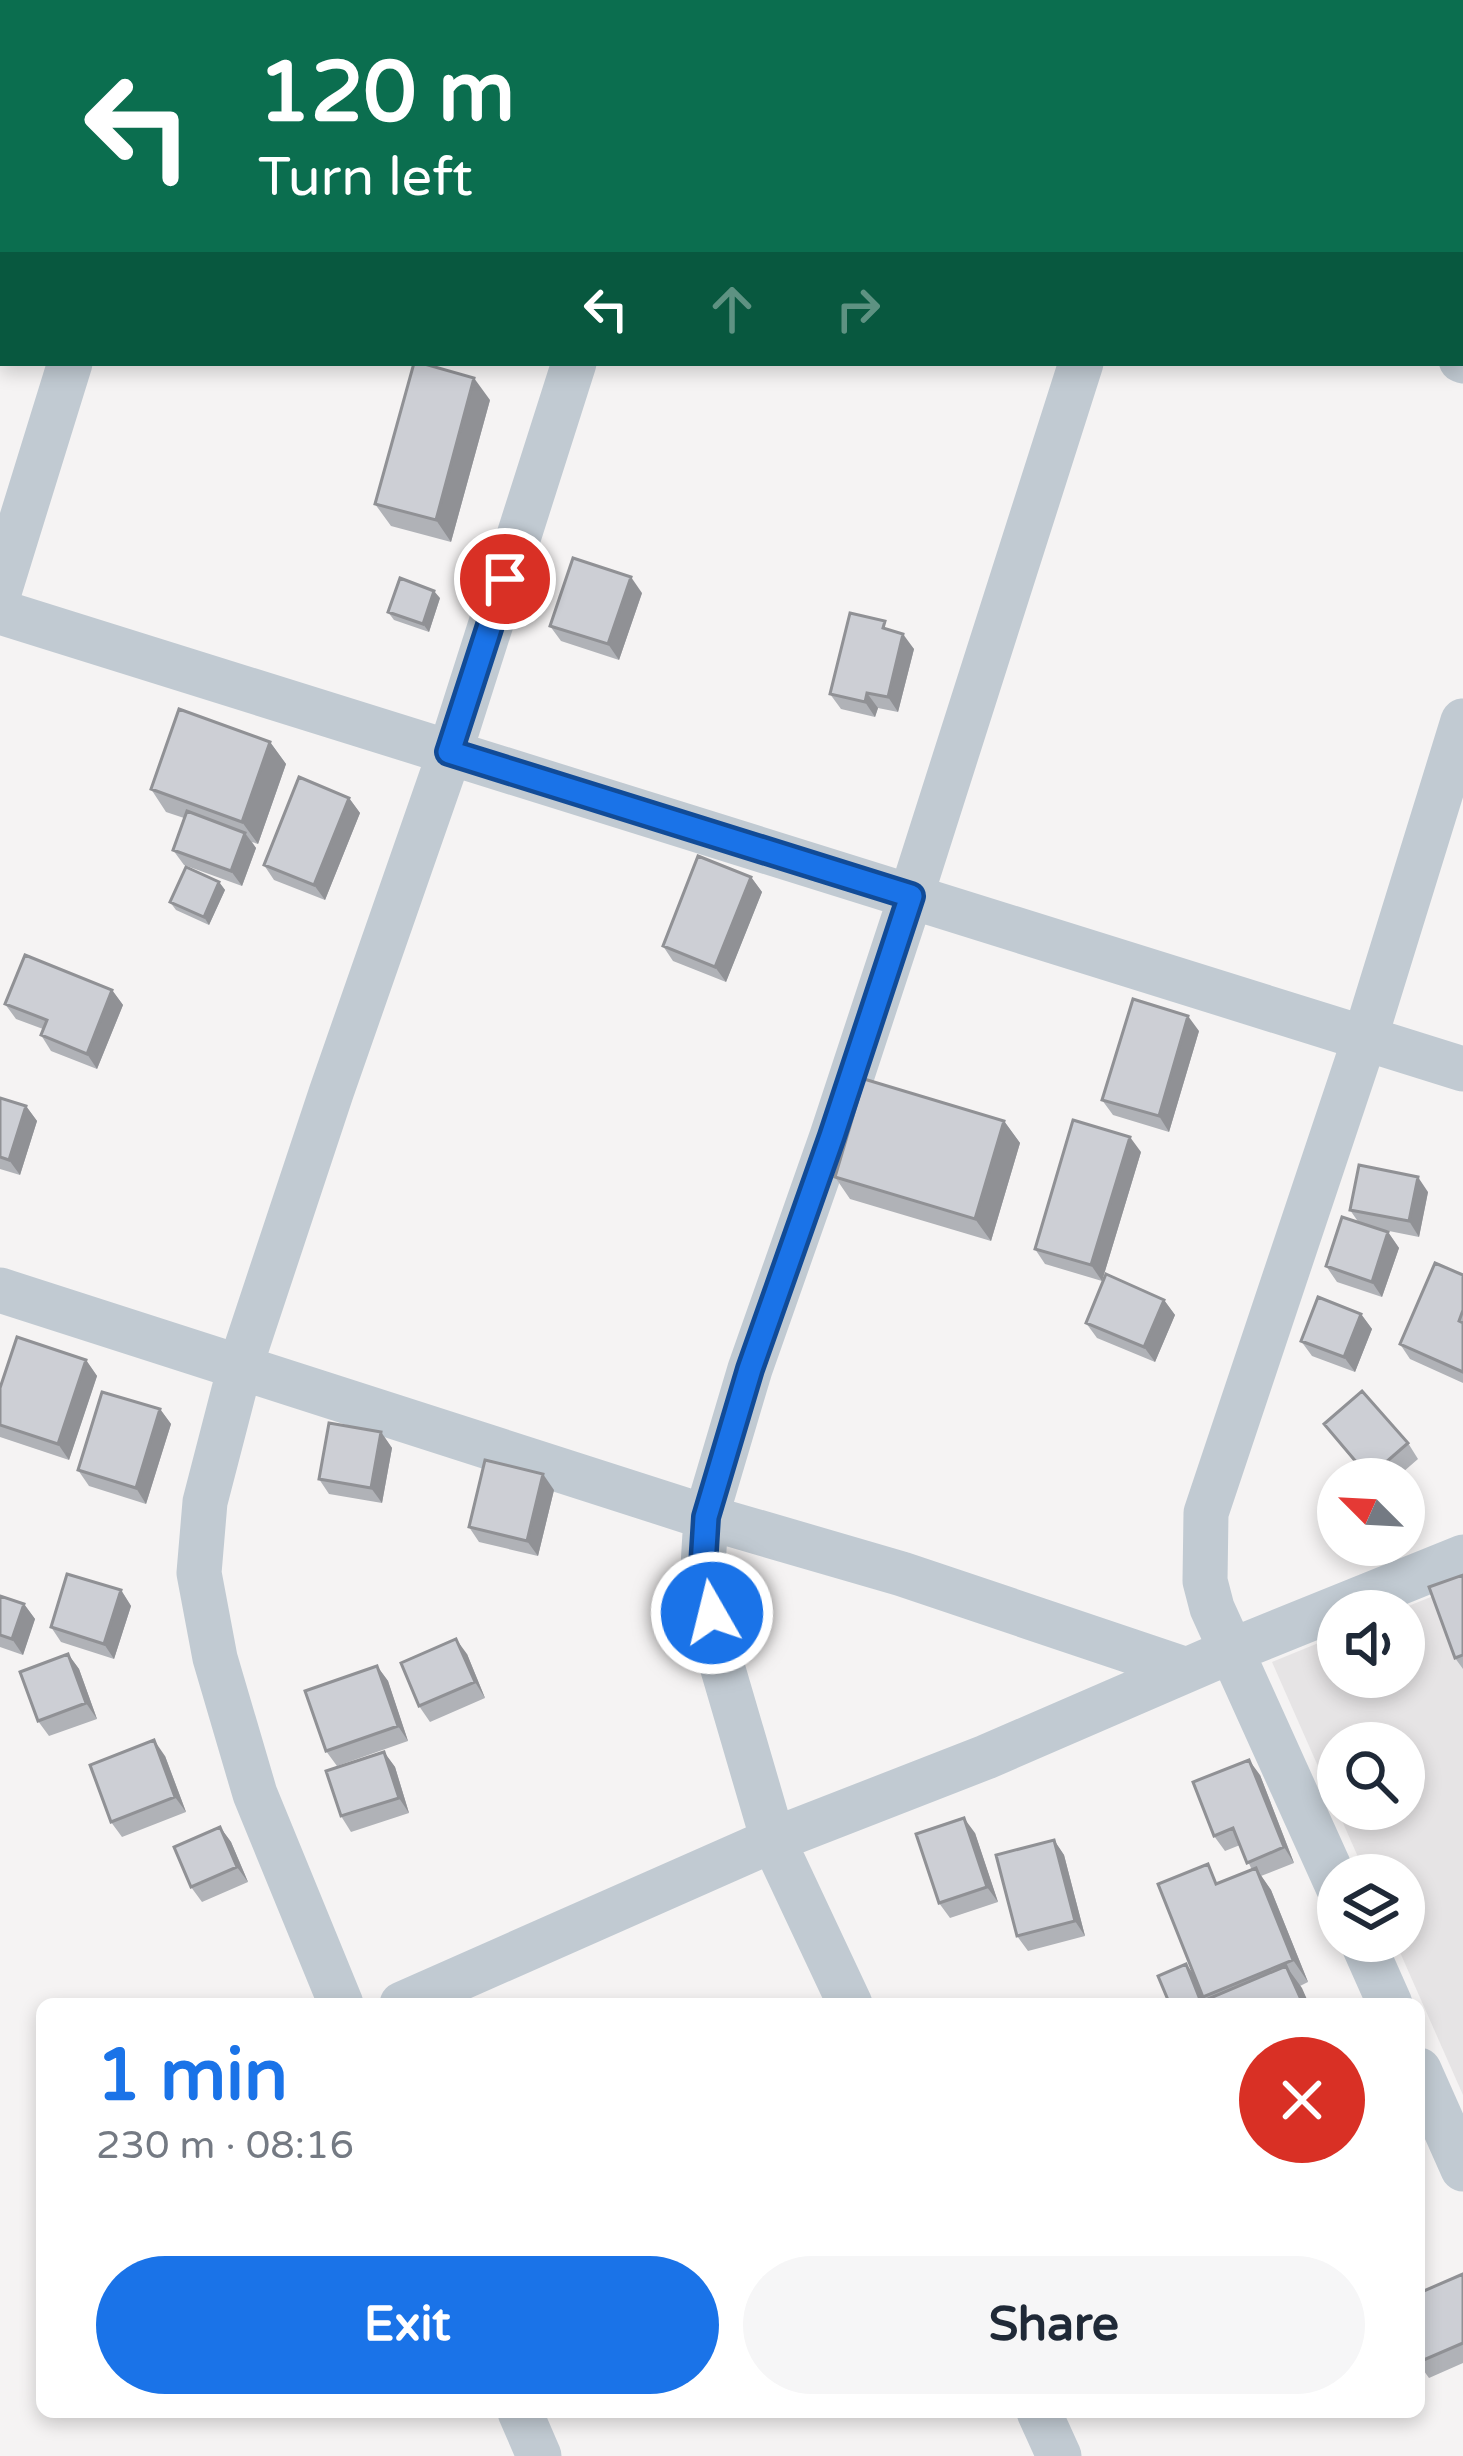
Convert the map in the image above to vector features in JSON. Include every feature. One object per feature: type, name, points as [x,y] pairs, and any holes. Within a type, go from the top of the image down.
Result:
[{"type":"street","points":[[0,589],[69,366]]},
{"type":"street","points":[[339,1998],[255,1794],[215,1658],[199,1573],[205,1502],[241,1367],[449,752],[573,366]]},
{"type":"street","points":[[847,1998],[773,1840],[720,1659],[703,1566],[706,1517],[750,1369],[911,896],[1080,366]]},
{"type":"street","points":[[0,612],[1463,1069]]},
{"type":"street","points":[[1324,1854],[1212,1608],[1203,1552],[1206,1513],[1365,1038],[1463,721]]},
{"type":"street","points":[[0,1290],[706,1517],[902,1574],[1187,1670]]},
{"type":"street","points":[[416,1998],[773,1840],[986,1757],[1463,1556]]},
{"type":"street","points":[[1371,1962],[1387,1998]]},
{"type":"street","points":[[1425,2084],[1463,2169]]},
{"type":"street","points":[[523,2418],[539,2456]]},
{"type":"street","points":[[1043,2418],[1059,2456]]},
{"type":"shaded area","points":[[1463,1584],[1463,2095],[1425,2009],[1425,1998],[1420,1998],[1404,1962],[1425,1962],[1425,1854],[1357,1854],[1346,1830],[1425,1830],[1425,1722],[1317,1722],[1317,1764],[1272,1662],[1317,1644],[1317,1698],[1425,1698],[1425,1599]]},
{"type":"building","points":[[413,366],[474,378],[436,520],[375,504]]},
{"type":"building","points":[[573,558],[631,577],[608,644],[550,626]]},
{"type":"building","points":[[400,578],[434,591],[423,624],[388,612]]},
{"type":"building","points":[[850,613],[885,621],[883,628],[903,634],[888,697],[867,693],[865,702],[830,694]]},
{"type":"building","points":[[179,709],[270,742],[242,822],[151,789]]},
{"type":"building","points":[[299,777],[349,798],[314,885],[264,865]]},
{"type":"building","points":[[187,811],[245,833],[231,871],[173,850]]},
{"type":"building","points":[[698,856],[751,877],[715,967],[663,946]]},
{"type":"building","points":[[186,867],[219,882],[204,917],[170,902]]},
{"type":"building","points":[[25,955],[112,990],[87,1054],[41,1035],[47,1020],[5,1004]]},
{"type":"building","points":[[1133,999],[1188,1016],[1159,1116],[1102,1100]]},
{"type":"building","points":[[864,1079],[1004,1121],[975,1219],[835,1177]]},
{"type":"building","points":[[0,1098],[26,1106],[9,1160],[0,1157]]},
{"type":"building","points":[[1073,1120],[1130,1137],[1091,1265],[1035,1249]]},
{"type":"building","points":[[1359,1165],[1418,1177],[1409,1221],[1350,1210]]},
{"type":"building","points":[[1342,1217],[1388,1232],[1372,1282],[1326,1266]]},
{"type":"building","points":[[1435,1263],[1463,1275],[1459,1321],[1463,1323],[1463,1372],[1400,1344]]},
{"type":"building","points":[[1106,1274],[1164,1300],[1144,1347],[1086,1323]]},
{"type":"building","points":[[1318,1297],[1361,1314],[1344,1357],[1301,1341]]},
{"type":"building","points":[[17,1337],[86,1360],[58,1444],[0,1425],[0,1388]]},
{"type":"building","points":[[1362,1391],[1408,1443],[1391,1458],[1353,1458],[1324,1424]]},
{"type":"building","points":[[102,1392],[160,1409],[136,1488],[78,1470]]},
{"type":"building","points":[[329,1423],[381,1432],[371,1488],[319,1479]]},
{"type":"building","points":[[485,1460],[543,1474],[527,1541],[469,1527]]},
{"type":"building","points":[[67,1574],[121,1590],[104,1644],[51,1627]]},
{"type":"building","points":[[1463,1575],[1463,1655],[1455,1658],[1429,1587]]},
{"type":"building","points":[[0,1596],[24,1604],[12,1639],[0,1635]]},
{"type":"building","points":[[456,1639],[475,1682],[419,1706],[401,1663]]},
{"type":"building","points":[[68,1654],[86,1703],[38,1721],[20,1672]]},
{"type":"building","points":[[377,1666],[398,1726],[326,1751],[305,1691]]},
{"type":"building","points":[[154,1740],[175,1797],[111,1822],[90,1765]]},
{"type":"building","points":[[384,1752],[399,1798],[341,1816],[326,1771]]},
{"type":"building","points":[[1249,1760],[1284,1847],[1247,1863],[1233,1828],[1214,1836],[1193,1782]]},
{"type":"building","points":[[964,1818],[987,1887],[939,1903],[916,1834]]},
{"type":"building","points":[[220,1827],[237,1867],[191,1887],[174,1847]]},
{"type":"building","points":[[1054,1840],[1075,1921],[1017,1936],[996,1855]]},
{"type":"building","points":[[1208,1864],[1216,1884],[1256,1868],[1293,1960],[1203,1997],[1158,1884]]},
{"type":"building","points":[[1186,1964],[1199,1998],[1167,1998],[1158,1976]]},
{"type":"building","points":[[1286,1966],[1300,1998],[1210,1998]]},
{"type":"building","points":[[1463,2274],[1463,2343],[1425,2359],[1425,2290]]},
{"type":"route","points":[[505,579],[449,752],[911,896],[750,1369],[706,1517],[703,1566],[712,1613]]}]
